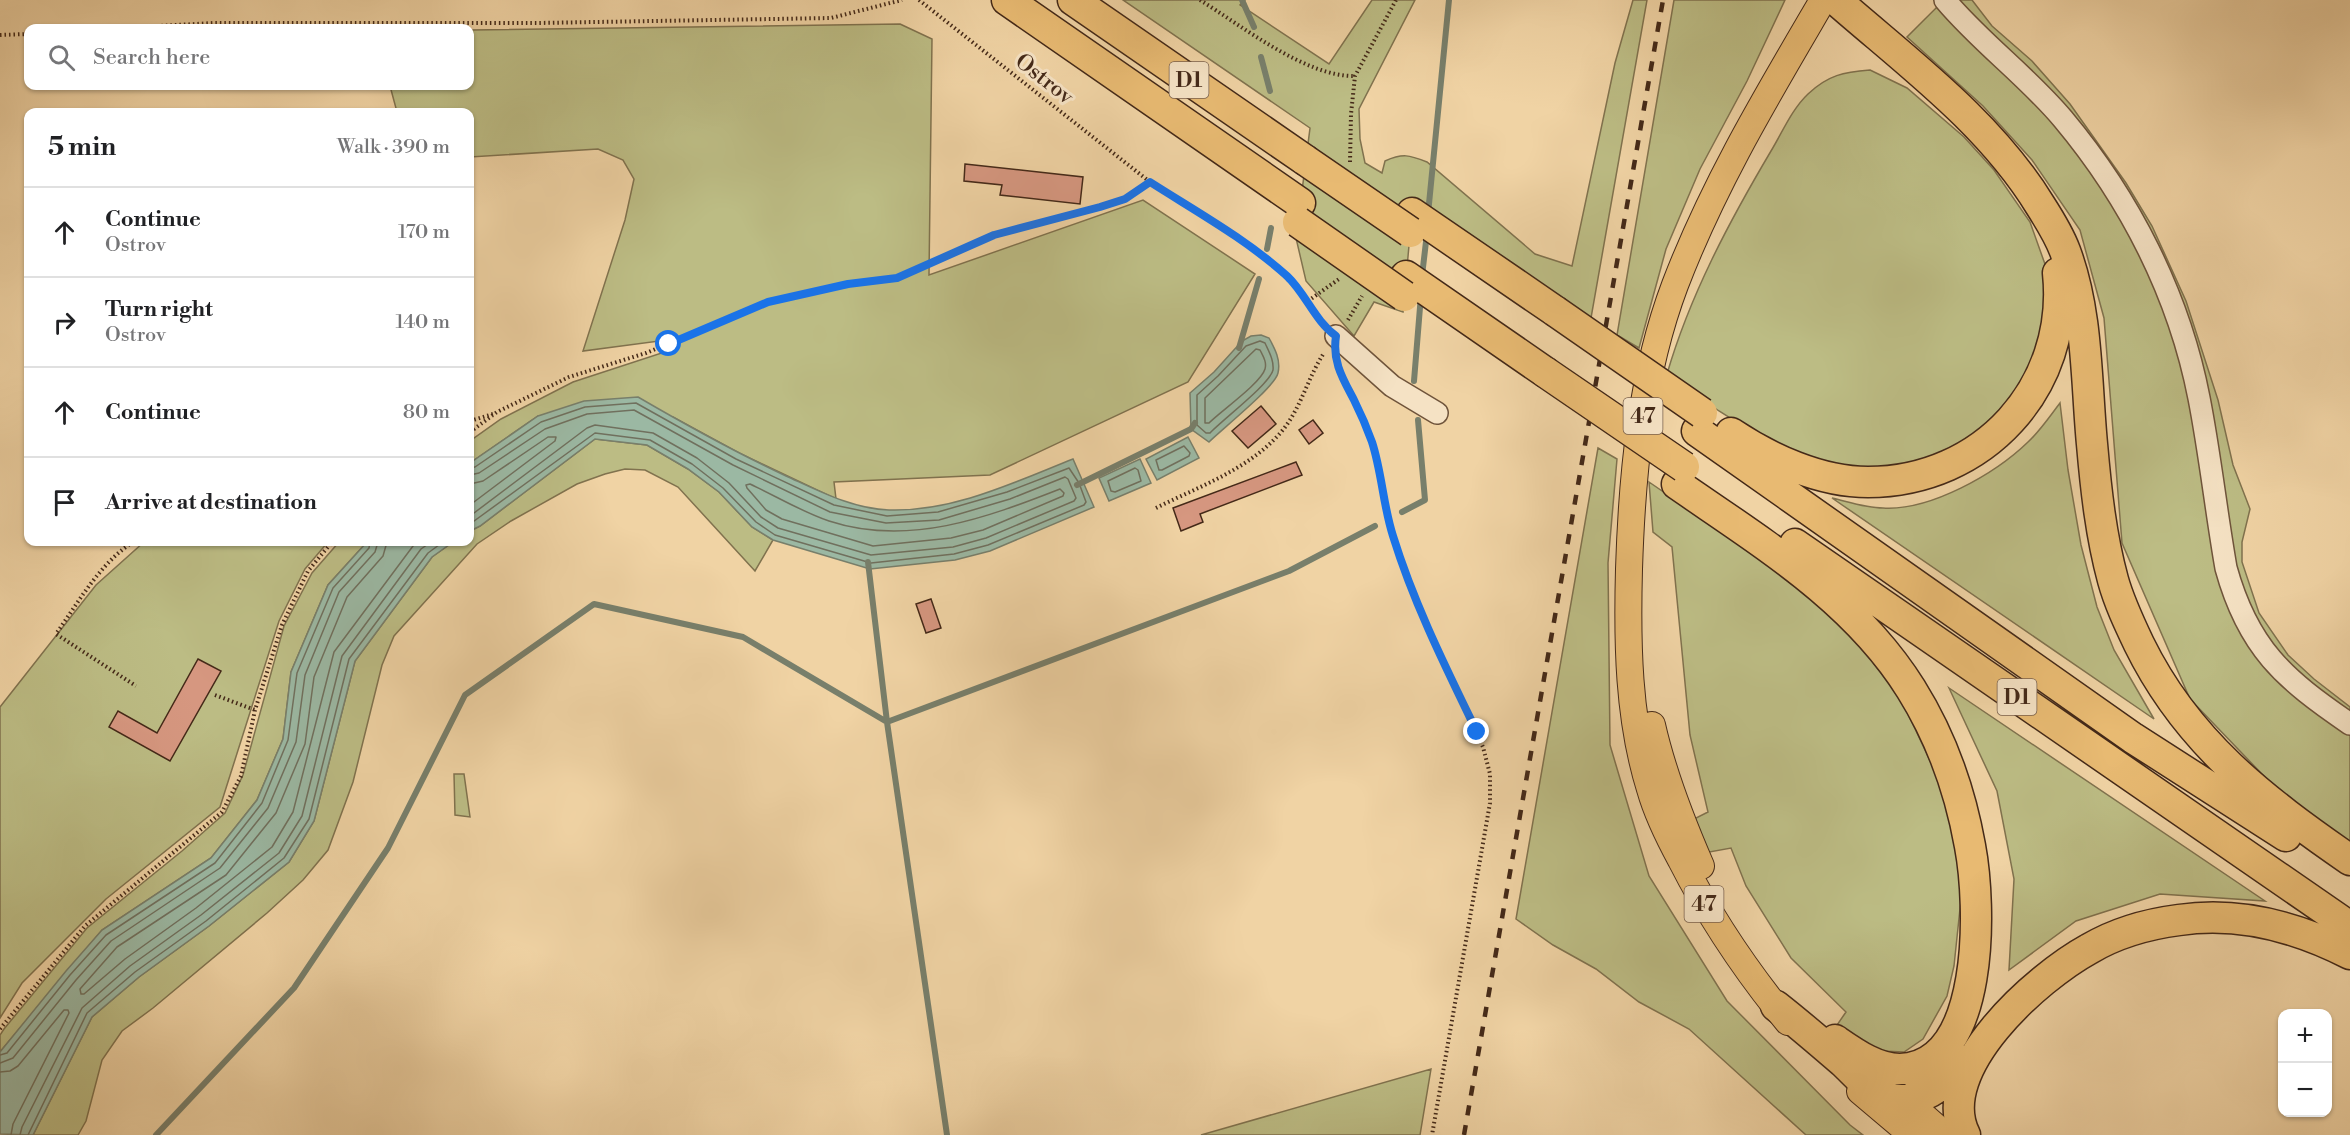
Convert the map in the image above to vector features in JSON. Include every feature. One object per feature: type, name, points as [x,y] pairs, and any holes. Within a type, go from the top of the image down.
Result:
[{"type":"highway","name":"D1","points":[[1007,0],[1137,91],[1299,213],[1681,476],[2350,927]]},
{"type":"highway","name":"D1","points":[[1072,0],[1307,151],[1700,422],[2133,738],[2280,832],[2350,880]]},
{"type":"highway","points":[[1101,0],[1307,151]]},
{"type":"highway","points":[[1836,0],[1978,125],[2003,152],[2039,203],[2065,250],[2072,275],[2085,355],[2098,505],[2113,582],[2148,663],[2172,702],[2226,765],[2296,822],[2350,860]]},
{"type":"highway","points":[[1700,422],[1784,462],[1839,479],[1866,483],[1911,478],[1958,461],[1997,434],[2012,420],[2027,402],[2051,352],[2060,305],[2059,276],[2055,250],[2039,203]]},
{"type":"highway","points":[[1681,476],[1836,602],[1888,657],[1911,689],[1949,765],[1962,807],[1971,848],[1975,888],[1976,927],[1969,992],[1960,1022],[1929,1068],[1911,1110]]},
{"type":"highway","points":[[1965,1135],[1962,1128],[1960,1091],[1967,1070],[1982,1047],[2011,1009],[2036,985],[2090,948],[2151,925],[2212,917],[2262,922],[2300,932],[2350,954]]},
{"type":"highway","points":[[1776,1006],[1809,1032],[1870,1088],[1911,1110],[1922,1135]]},
{"type":"highway","points":[[1834,1040],[1862,1058],[1882,1066],[1899,1069],[1917,1067],[1932,1060],[1947,1043]]},
{"type":"highway","points":[[1911,1110],[1925,1095],[1940,1086],[1982,1047]]},
{"type":"main road","name":"47","points":[[1776,1006],[1732,950],[1696,890],[1671,841],[1650,791],[1639,746],[1632,685],[1628,618],[1629,582],[1636,456],[1652,368],[1674,288],[1721,178],[1823,0]]},
{"type":"main road","points":[[1629,582],[1648,705],[1659,756],[1694,850],[1725,911],[1747,945],[1791,997],[1834,1040],[1911,1110],[1944,1135]]},
{"type":"lane","points":[[1945,0],[2062,118],[2100,167],[2127,209],[2165,286],[2181,330],[2199,395],[2226,568],[2239,609],[2255,638],[2287,677],[2309,696],[2350,724]]},
{"type":"lane","points":[[1336,336],[1392,386],[1437,413]]},
{"type":"path","points":[[196,24],[537,23],[831,18],[902,0]]},
{"type":"path","name":"Ostrov","points":[[919,0],[1150,182],[1270,261],[1291,280],[1323,325],[1336,336]]},
{"type":"path","points":[[1200,0],[1296,60],[1329,74],[1355,76]]},
{"type":"path","points":[[0,35],[24,34]]},
{"type":"path","points":[[474,420],[496,412],[569,377],[646,353],[768,302],[838,285],[897,278],[994,235],[1125,199],[1150,182]]},
{"type":"path","points":[[1156,508],[1224,476],[1266,446],[1283,430],[1294,413],[1317,364],[1336,336]]},
{"type":"path","points":[[1336,336],[1334,348],[1339,372],[1373,445],[1386,510],[1398,552],[1416,598],[1483,747],[1491,788],[1432,1135]]},
{"type":"path","points":[[474,429],[496,412]]},
{"type":"path","points":[[127,546],[92,583],[56,634],[136,686]]},
{"type":"path","points":[[0,1029],[85,926],[118,896],[222,812],[241,776],[255,710],[282,625],[308,572],[329,546]]},
{"type":"path","points":[[215,695],[255,710]]},
{"type":"green space","points":[[1123,0],[1245,0],[1240,5],[1329,64],[1372,0],[1415,0],[1359,109],[1360,139],[1365,163],[1382,173],[1385,161],[1401,156],[1411,156],[1427,162],[1535,254],[1572,266],[1615,63],[1633,0],[1647,0],[1591,318],[1413,201],[1403,312],[1374,302],[1354,336],[1306,281],[1296,238],[1310,128]]},
{"type":"green space","points":[[1674,0],[1785,0],[1747,81],[1700,169],[1666,249],[1639,348],[1617,335]]},
{"type":"green space","points":[[1951,0],[1972,0],[1992,26],[2032,61],[2070,104],[2126,183],[2152,226],[2186,301],[2218,400],[2233,465],[2250,509],[2242,542],[2242,562],[2259,613],[2288,655],[2350,707],[2350,843],[2283,796],[2190,699],[2122,543],[2104,318],[2080,230],[2032,160],[1983,106],[1907,37],[1937,7]]},
{"type":"green space","points":[[900,24],[932,39],[929,275],[1143,200],[1255,274],[1188,382],[990,475],[834,482],[836,499],[739,453],[673,417],[538,416],[474,460],[474,438],[501,419],[573,382],[674,349],[674,339],[583,351],[625,220],[634,179],[623,160],[598,149],[474,157],[474,108],[396,108],[391,90],[474,90],[474,30]]},
{"type":"green space","points":[[1870,70],[1907,88],[1964,137],[1994,170],[2030,222],[2046,267],[2050,298],[2030,377],[1984,433],[1919,467],[1843,468],[1768,442],[1667,374],[1699,287],[1740,205],[1792,114],[1802,100],[1822,83],[1844,73]]},
{"type":"green space","points":[[2060,403],[2068,470],[2081,545],[2097,607],[2114,650],[2154,719],[1832,498],[1883,508],[1901,507],[1941,497],[1980,478],[2014,454],[2037,433]]},
{"type":"green space","points":[[595,439],[647,445],[688,469],[719,492],[752,527],[773,540],[755,571],[678,487],[645,470],[625,469],[577,484],[511,521],[477,544],[394,636],[382,665],[353,782],[328,850],[303,880],[267,913],[122,1031],[102,1060],[86,1121],[78,1135],[33,1135],[92,1017],[139,977],[209,926],[289,862],[314,821],[355,661],[432,557],[447,546],[474,546],[474,529]]},
{"type":"green space","points":[[1598,448],[1617,459],[1608,563],[1610,745],[1649,876],[1727,1001],[1850,1125],[1863,1135],[1806,1135],[1689,1029],[1639,1002],[1596,969],[1553,945],[1516,919]]},
{"type":"green space","points":[[1649,482],[1767,563],[1847,628],[1901,699],[1942,786],[1963,880],[1954,966],[1947,996],[1923,1039],[1904,1052],[1881,1051],[1861,1043],[1837,1025],[1846,1012],[1791,958],[1746,886],[1731,848],[1704,853],[1690,821],[1708,812],[1690,735],[1672,547],[1653,532]]},
{"type":"green space","points":[[140,546],[325,546],[305,569],[279,621],[220,807],[106,899],[22,983],[0,1018],[0,707],[96,585]]},
{"type":"green space","points":[[336,546],[363,546],[328,585],[291,672],[283,739],[257,800],[211,858],[102,930],[0,1052],[0,1035],[4,1029],[87,928],[225,813],[243,775],[284,626],[312,573]]},
{"type":"green space","points":[[1949,688],[2265,901],[2160,894],[2076,921],[2009,970],[2014,879],[1997,791]]},
{"type":"green space","points":[[454,774],[464,774],[470,817],[455,815]]},
{"type":"green space","points":[[1431,1069],[1420,1135],[1201,1135]]},
{"type":"water","points":[[1261,335],[1269,338],[1275,350],[1279,364],[1278,373],[1258,398],[1209,442],[1191,429],[1190,393],[1214,372],[1242,341],[1251,336]]},
{"type":"water","points":[[638,397],[767,467],[849,503],[876,509],[913,509],[960,501],[1006,486],[1073,459],[1094,507],[990,551],[955,560],[870,569],[773,540],[752,527],[719,492],[688,469],[647,445],[595,439],[474,529],[474,460],[538,416],[584,401]]},
{"type":"water","points":[[1188,437],[1199,458],[1157,480],[1146,459]]},
{"type":"water","points":[[1140,459],[1151,483],[1109,501],[1099,478]]},
{"type":"water","points":[[363,546],[447,546],[432,557],[355,661],[314,821],[289,862],[209,926],[139,977],[92,1017],[33,1135],[0,1134],[0,1052],[102,930],[211,858],[257,800],[283,739],[291,672],[328,585]]},
{"type":"building","points":[[965,164],[1083,177],[1080,204],[1000,195],[1002,185],[964,181]]},
{"type":"building","points":[[1261,406],[1276,424],[1248,448],[1232,431]]},
{"type":"building","points":[[1313,420],[1323,433],[1309,444],[1299,430]]},
{"type":"building","points":[[1296,462],[1302,475],[1200,514],[1203,522],[1181,531],[1173,508]]},
{"type":"building","points":[[931,599],[941,628],[926,633],[916,604]]},
{"type":"building","points":[[198,659],[221,671],[170,761],[109,727],[118,711],[157,733]]},
{"type":"waterway","points":[[1242,0],[1254,27]]},
{"type":"waterway","points":[[1428,214],[1449,0]]},
{"type":"waterway","points":[[1261,57],[1270,91]]},
{"type":"waterway","points":[[1267,249],[1271,228]]},
{"type":"waterway","points":[[1422,276],[1427,233]]},
{"type":"waterway","points":[[1239,348],[1259,279]]},
{"type":"waterway","points":[[1414,381],[1421,295]]},
{"type":"waterway","points":[[1402,512],[1425,500],[1418,420]]},
{"type":"waterway","points":[[1077,485],[1191,429],[1195,423]]},
{"type":"waterway","points":[[156,1135],[294,988],[388,848],[465,695],[594,604],[743,637],[887,722],[1289,571],[1375,526]]},
{"type":"waterway","points":[[868,562],[887,722],[947,1135]]},
{"type":"railway","points":[[1464,1135],[1663,0]]},
{"type":"route","points":[[669,344],[768,302],[808,291],[897,278],[994,235],[1125,199],[1150,182],[1270,261],[1291,280],[1323,325],[1336,336],[1334,348],[1339,372],[1365,423],[1373,445],[1386,510],[1398,552],[1439,653],[1477,732]]}]
